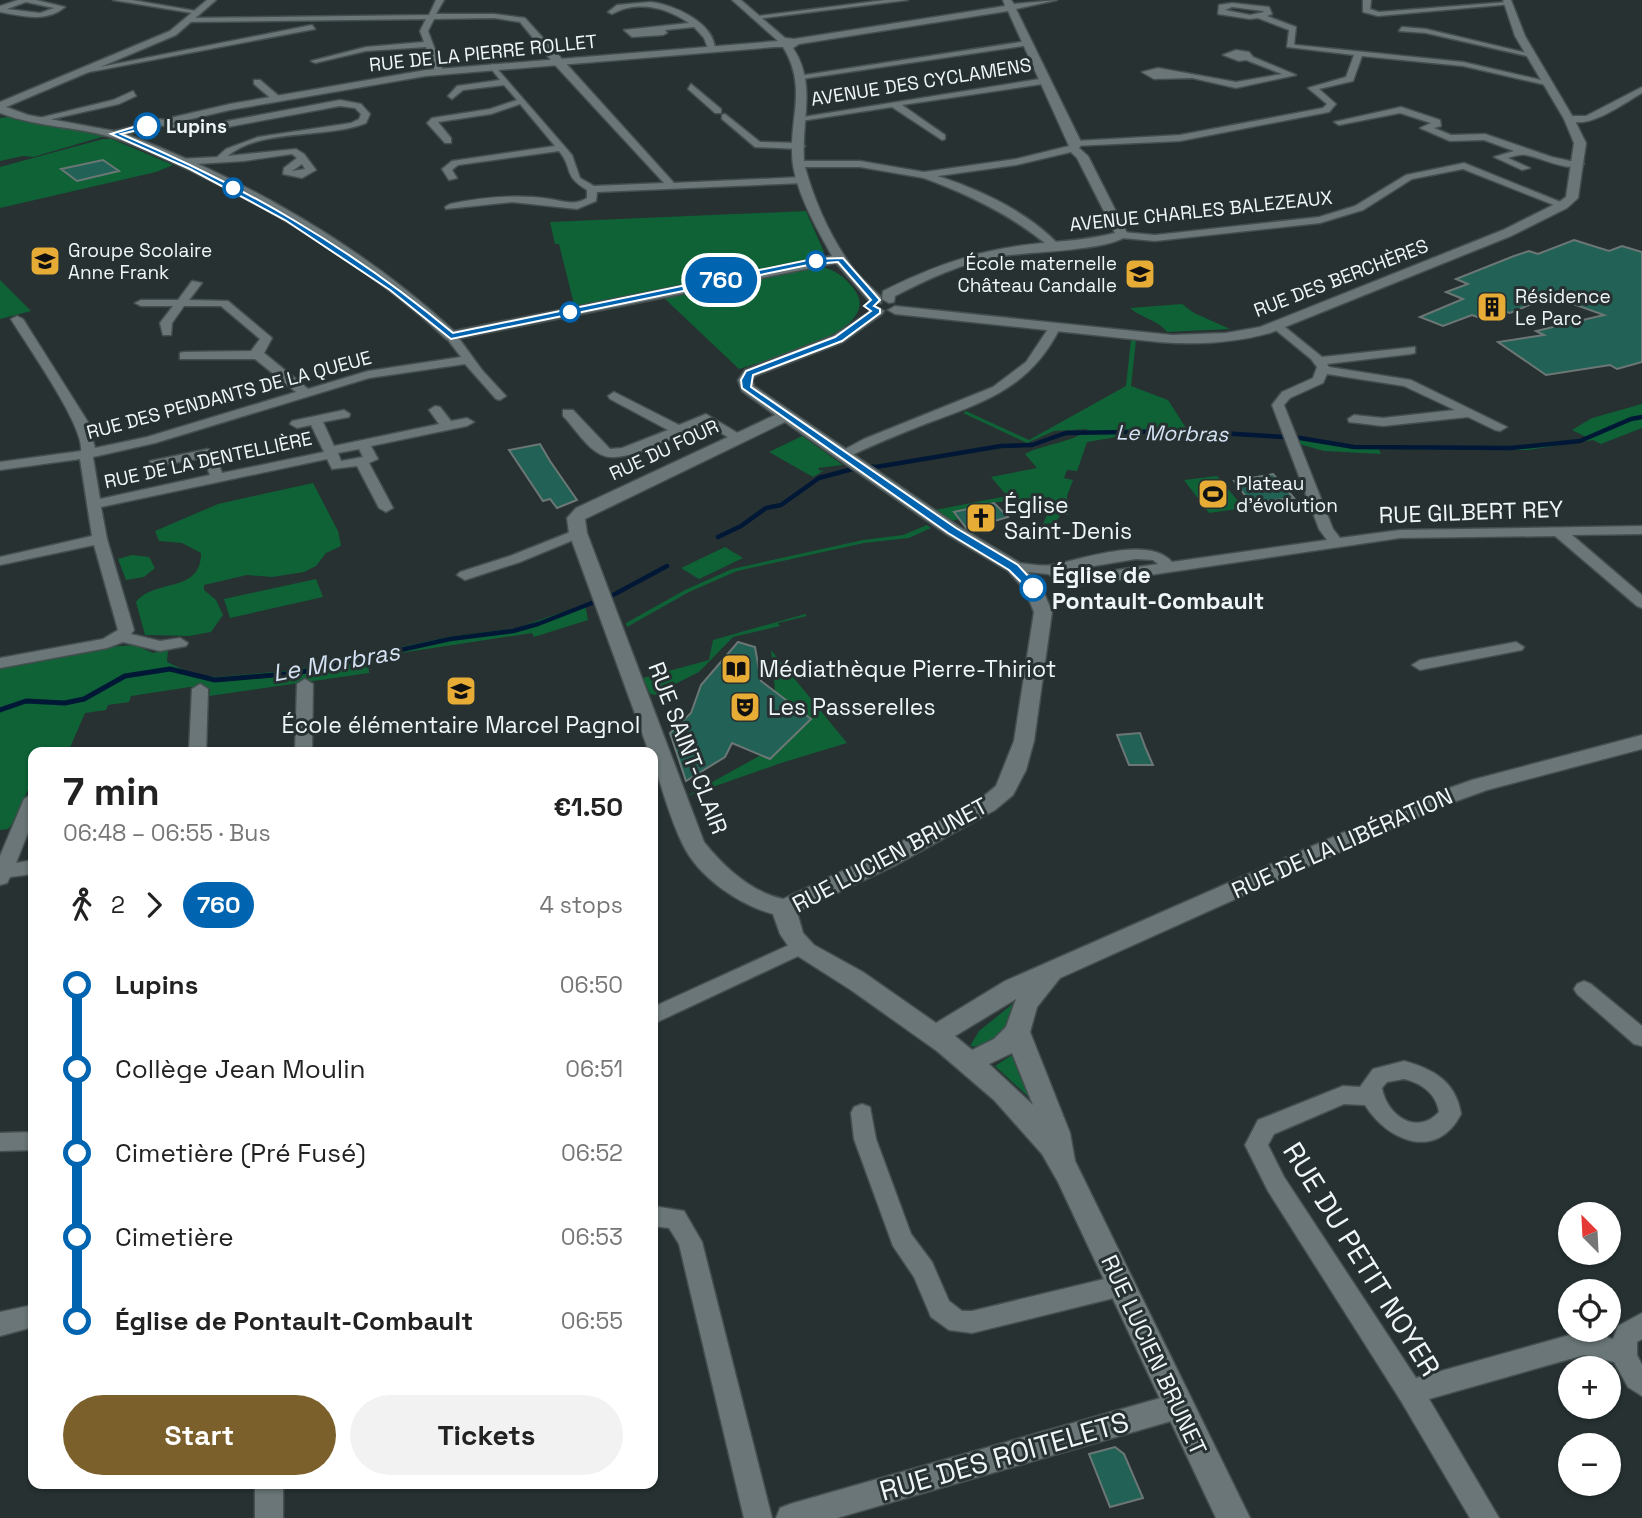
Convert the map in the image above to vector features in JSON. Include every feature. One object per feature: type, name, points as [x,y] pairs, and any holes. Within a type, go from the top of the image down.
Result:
[{"type":"street","points":[[25,0],[61,6],[49,14],[38,15],[0,10],[25,0]]},
{"type":"street","points":[[117,0],[198,12]]},
{"type":"street","points":[[0,108],[173,33],[212,0]]},
{"type":"street","points":[[439,71],[424,31],[440,0]]},
{"type":"street","points":[[736,0],[784,43],[798,60],[802,76],[799,164],[803,180],[840,259],[884,305]]},
{"type":"street","points":[[755,17],[904,0]]},
{"type":"street","name":"RUE DE LA PIERRE ROLLET","points":[[114,134],[277,99],[439,71],[784,43],[1008,4],[1053,0]]},
{"type":"street","points":[[1367,0],[1366,10],[1378,14],[1508,2],[1520,36],[1569,119],[1580,143],[1572,198],[1560,203]]},
{"type":"street","points":[[1420,0],[1424,11]]},
{"type":"street","points":[[612,12],[617,7],[669,3],[676,5],[709,38],[712,49]]},
{"type":"street","points":[[1008,4],[1075,146],[1122,235]]},
{"type":"street","points":[[1261,17],[1268,15],[1269,11],[1258,7],[1233,5],[1222,7],[1221,12],[1261,17],[1293,29],[1290,46],[1463,64],[1546,82]]},
{"type":"street","points":[[188,20],[499,16],[522,20],[666,177],[670,185]]},
{"type":"street","points":[[84,71],[349,18]]},
{"type":"street","points":[[659,27],[696,25]]},
{"type":"street","points":[[1402,29],[1426,31],[1531,55]]},
{"type":"street","points":[[802,76],[1027,43]]},
{"type":"street","points":[[315,61],[366,49],[428,44]]},
{"type":"street","points":[[1168,74],[1192,75],[1236,85],[1350,79],[1359,53]]},
{"type":"street","points":[[924,174],[1016,162],[1075,146],[1180,138],[1326,110],[1332,104],[1304,80],[1248,58]]},
{"type":"street","points":[[494,66],[570,161],[576,179],[592,189],[803,180]]},
{"type":"street","name":"AVENUE DES CYCLAMENS","points":[[801,118],[1046,81]]},
{"type":"street","points":[[257,82],[277,99]]},
{"type":"street","points":[[452,96],[460,88],[506,82]]},
{"type":"street","points":[[691,87],[758,145],[800,146]]},
{"type":"street","points":[[1569,119],[1588,119],[1642,90]]},
{"type":"street","points":[[39,118],[116,102],[133,94]]},
{"type":"street","points":[[448,141],[432,123],[435,120],[478,113],[522,101]]},
{"type":"street","points":[[160,122],[181,130],[195,130],[340,103],[358,106],[366,114],[363,121],[353,125],[284,135],[231,147],[220,159]]},
{"type":"street","points":[[895,105],[942,137]]},
{"type":"street","points":[[0,108],[114,134],[180,162],[263,204],[330,244],[393,288],[451,336],[500,396]]},
{"type":"street","points":[[1339,122],[1398,108],[1437,122],[1438,124],[1425,128],[1450,138],[1485,137],[1550,160],[1579,164]]},
{"type":"street","points":[[1316,112],[1349,126]]},
{"type":"street","points":[[452,178],[447,169],[463,161],[560,148]]},
{"type":"street","points":[[180,162],[286,151],[297,153],[302,159]]},
{"type":"street","points":[[1524,151],[1499,157],[1525,168]]},
{"type":"street","points":[[799,164],[860,164],[924,174],[990,202],[1030,226],[1055,246]]},
{"type":"street","name":"AVENUE CHARLES BALEZEAUX","points":[[884,305],[888,294],[949,264],[996,253],[1090,244],[1122,235],[1155,239],[1320,220],[1359,208],[1409,177],[1459,166],[1469,167],[1560,203]]},
{"type":"street","points":[[450,207],[474,201],[514,199],[579,206],[592,199],[592,189]]},
{"type":"street","name":"RUE DES BERCHÈRES","points":[[884,305],[1054,328],[1196,340],[1239,335],[1276,325],[1507,233],[1560,203]]},
{"type":"street","points":[[451,336],[802,264],[840,259]]},
{"type":"street","points":[[167,332],[166,323],[196,284]]},
{"type":"street","points":[[141,303],[224,303],[266,338],[257,352],[258,355]]},
{"type":"street","name":"RUE LUCIEN BRUNET","points":[[884,305],[838,339],[750,373],[746,380],[747,388],[952,530],[1014,567],[1033,588],[1043,612],[1024,741],[1011,781],[987,805],[886,860],[785,908],[786,923],[800,947],[841,970],[970,1063],[1017,1109],[1063,1163],[1233,1518]]},
{"type":"street","points":[[17,319],[81,422],[89,444],[86,461],[100,539],[127,630],[119,638]]},
{"type":"street","points":[[1276,325],[1322,366],[1407,383],[1500,427]]},
{"type":"street","points":[[841,455],[995,391],[1030,367],[1045,349],[1054,328]]},
{"type":"street","points":[[1322,366],[1412,350]]},
{"type":"street","points":[[184,356],[258,355],[306,394]]},
{"type":"street","name":"RUE DES PENDANTS DE LA QUEUE","points":[[0,466],[88,454],[150,440],[368,375],[468,360]]},
{"type":"street","points":[[1322,366],[1319,380],[1286,395],[1278,402],[1285,428],[1326,529],[1337,544]]},
{"type":"street","points":[[614,396],[677,429]]},
{"type":"street","points":[[435,410],[447,426]]},
{"type":"street","points":[[568,413],[606,453],[626,453],[706,418],[738,438]]},
{"type":"street","points":[[1354,419],[1383,422],[1467,413]]},
{"type":"street","points":[[298,424],[344,414]]},
{"type":"street","name":"RUE DU FOUR","points":[[578,533],[576,517],[582,512],[785,416]]},
{"type":"street","points":[[315,420],[337,466],[371,459],[363,444]]},
{"type":"street","name":"RUE DE LA DENTELLIÈRE","points":[[94,504],[467,422]]},
{"type":"street","points":[[155,464],[208,453],[218,478]]},
{"type":"street","points":[[361,461],[386,509]]},
{"type":"street","name":"RUE GILBERT REY","points":[[1014,567],[1052,570],[1069,580],[1412,534],[1642,530]]},
{"type":"street","points":[[1558,531],[1642,603]]},
{"type":"street","points":[[465,575],[515,559],[578,533]]},
{"type":"street","name":"RUE SAINT-CLAIR","points":[[578,533],[658,747]]},
{"type":"street","points":[[0,561],[100,539]]},
{"type":"street","points":[[0,663],[119,638],[160,646],[180,643]]},
{"type":"street","points":[[1420,665],[1516,647]]},
{"type":"street","points":[[303,747],[305,684]]},
{"type":"street","points":[[197,747],[200,690]]},
{"type":"street","name":"RUE DE LA LIBÉRATION","points":[[935,1036],[1014,988],[1432,802],[1480,785],[1642,742]]},
{"type":"street","name":"RUE SAINT-CLAIR","points":[[658,747],[694,845],[714,868],[756,898],[769,906],[785,908]]},
{"type":"street","points":[[1,874],[28,811]]},
{"type":"street","points":[[1,874],[28,868]]},
{"type":"street","points":[[658,1014],[800,947]]},
{"type":"street","name":"RUE DE LA LIBÉRATION","points":[[970,1063],[1003,1046],[1017,1031],[1026,1003],[1053,972]]},
{"type":"street","points":[[1584,989],[1642,1038]]},
{"type":"street","points":[[1017,1031],[1058,1133],[1063,1163]]},
{"type":"street","name":"RUE DU PETIT NOYER","points":[[1371,1097],[1343,1095],[1266,1127],[1256,1145],[1276,1184],[1410,1392],[1485,1518]]},
{"type":"street","points":[[862,1113],[865,1139],[901,1239],[923,1270],[940,1309],[948,1318],[958,1322],[972,1322],[1121,1286]]},
{"type":"street","points":[[0,1142],[28,1141]]},
{"type":"street","points":[[658,1216],[676,1218],[690,1242],[758,1518]]},
{"type":"street","points":[[0,1324],[28,1317]]},
{"type":"street","points":[[1642,1325],[1627,1334],[1623,1353],[1626,1363],[1642,1384]]},
{"type":"street","points":[[1410,1392],[1584,1343],[1623,1353]]},
{"type":"street","name":"RUE DES ROITELETS","points":[[790,1518],[1178,1406]]},
{"type":"street","points":[[269,1489],[269,1518]]},
{"type":"green space","points":[[8,117],[105,136],[33,157],[23,156],[0,161],[0,118]]},
{"type":"green space","points":[[103,139],[112,139],[173,165],[156,172],[0,208],[0,167]]},
{"type":"green space","points":[[806,211],[824,252],[817,257],[575,308],[559,244],[555,244],[550,222]]},
{"type":"green space","points":[[815,266],[838,274],[854,289],[860,304],[854,318],[839,331],[819,342],[739,369],[663,297]]},
{"type":"green space","points":[[0,280],[31,311],[0,319]]},
{"type":"green space","points":[[1182,304],[1194,313],[1230,329],[1167,332],[1130,308]]},
{"type":"green space","points":[[1131,340],[1136,340],[1131,386],[1168,400],[1188,431],[1128,432],[1123,436],[1087,442],[1077,471],[1067,470],[1064,478],[1073,480],[1067,496],[1068,515],[1061,515],[1054,523],[1043,524],[1050,508],[1050,497],[979,504],[979,507],[954,512],[959,519],[948,522],[935,510],[1007,496],[991,477],[1037,468],[1025,454],[1076,437],[1088,429],[1054,431],[1027,443],[963,413],[966,411],[1029,440],[1126,386]]},
{"type":"green space","points":[[1642,404],[1642,428],[1601,444],[1593,440],[1528,450],[1379,449],[1381,454],[1324,451],[1299,444],[1297,438],[1354,447],[1470,449],[1551,445],[1588,438],[1572,430],[1592,418]]},
{"type":"green space","points":[[802,436],[843,465],[818,468],[820,471],[825,470],[813,477],[769,452]]},
{"type":"green space","name":"Plateau d’évolution","points":[[1217,476],[1244,508],[1209,513],[1184,480]]},
{"type":"green space","points":[[313,483],[338,531],[341,546],[326,553],[316,566],[304,572],[272,577],[247,575],[204,585],[204,590],[216,600],[223,615],[211,632],[189,636],[145,635],[136,602],[154,590],[176,584],[194,575],[201,553],[182,543],[159,541],[155,531],[218,504]]},
{"type":"green space","points":[[927,525],[931,528],[909,538],[864,543],[737,571],[689,592],[627,627],[626,623],[685,590],[732,569],[863,540],[903,535]]},
{"type":"green space","points":[[725,547],[743,558],[699,579],[681,568]]},
{"type":"green space","points":[[132,555],[149,557],[155,568],[144,577],[126,580],[118,559]]},
{"type":"green space","points":[[316,579],[323,597],[230,618],[224,599]]},
{"type":"green space","points":[[585,604],[588,620],[534,637],[532,633],[400,653],[400,657],[368,663],[369,673],[209,696],[210,688],[190,687],[131,696],[129,702],[108,705],[106,710],[85,713],[70,747],[28,747],[28,790],[12,824],[8,829],[0,830],[0,667],[108,647],[135,645],[153,653],[168,649],[167,662],[192,674],[217,677],[294,670],[448,637],[517,628]]},
{"type":"green space","points":[[805,614],[807,616],[778,623],[780,626],[733,637],[699,672],[673,685],[671,697],[650,694],[643,678],[709,660],[713,640]]},
{"type":"green space","points":[[771,650],[847,743],[687,796],[761,755],[770,759],[811,719],[775,691]]},
{"type":"green space","points":[[1015,1002],[1005,1026],[994,1040],[979,1046],[970,1046],[979,1031]]},
{"type":"green space","points":[[1013,1056],[1033,1101],[995,1066]]},
{"type":"building","points":[[103,160],[119,171],[77,181],[61,169]]},
{"type":"building","name":"Résidence Le Parc","points":[[1574,240],[1609,251],[1622,246],[1642,252],[1642,362],[1617,369],[1610,365],[1546,375],[1498,342],[1544,335],[1536,331],[1604,315],[1551,296],[1510,313],[1500,310],[1480,318],[1472,315],[1443,326],[1420,317],[1463,299],[1446,292],[1468,284],[1456,279],[1529,251],[1538,254]]},
{"type":"building","points":[[540,444],[577,500],[557,508],[550,499],[543,501],[509,450]]},
{"type":"building","points":[[1273,474],[1294,498],[1251,503],[1234,481]]},
{"type":"building","name":"Église Saint-Denis","points":[[994,503],[1008,517],[967,529],[954,512]]},
{"type":"building","name":"Les Passerelles","points":[[738,642],[755,647],[761,681],[811,719],[770,759],[732,743],[725,757],[686,781],[670,733],[691,713],[701,685]]},
{"type":"building","points":[[1140,733],[1153,765],[1129,765],[1117,735]]},
{"type":"building","points":[[1115,1447],[1124,1454],[1143,1498],[1110,1507],[1089,1454]]},
{"type":"waterway","name":"Le Morbras","points":[[866,466],[876,467],[1001,446],[1032,445],[1066,433],[1188,431],[1300,438],[1354,447],[1511,448],[1580,441],[1631,419],[1642,417]]},
{"type":"waterway","name":"Le Morbras","points":[[718,537],[741,526],[766,508],[781,505],[819,478],[856,468]]},
{"type":"waterway","name":"Le Morbras","points":[[315,669],[450,639],[513,631],[538,624],[615,594],[667,566]]},
{"type":"waterway","name":"Le Morbras","points":[[0,710],[26,701],[65,703],[84,699],[125,676],[170,669],[215,680],[297,673],[323,667]]},
{"type":"bus line","name":"760","points":[[147,126],[114,134],[193,167],[288,218],[360,263],[437,322],[451,336],[813,262],[840,259],[876,300],[868,306],[877,311],[859,327],[838,339],[750,373],[745,384],[747,388],[952,530],[1014,567],[1033,588]]},
{"type":"place","name":"Lupins","points":[[147,126]]},
{"type":"place","name":"Groupe Scolaire Anne Frank","points":[[45,261]]},
{"type":"place","name":"École maternelle Château Candalle","points":[[1140,274]]},
{"type":"place","name":"Résidence Le Parc","points":[[1492,307]]},
{"type":"place","name":"Plateau d’évolution","points":[[1213,494]]},
{"type":"place","name":"Église Saint-Denis","points":[[981,518]]},
{"type":"place","name":"Église de Pontault-Combault","points":[[1033,588]]},
{"type":"place","name":"Médiathèque Pierre-Thiriot","points":[[736,669]]},
{"type":"place","name":"École élémentaire Marcel Pagnol","points":[[461,691]]},
{"type":"place","name":"Les Passerelles","points":[[745,707]]}]
